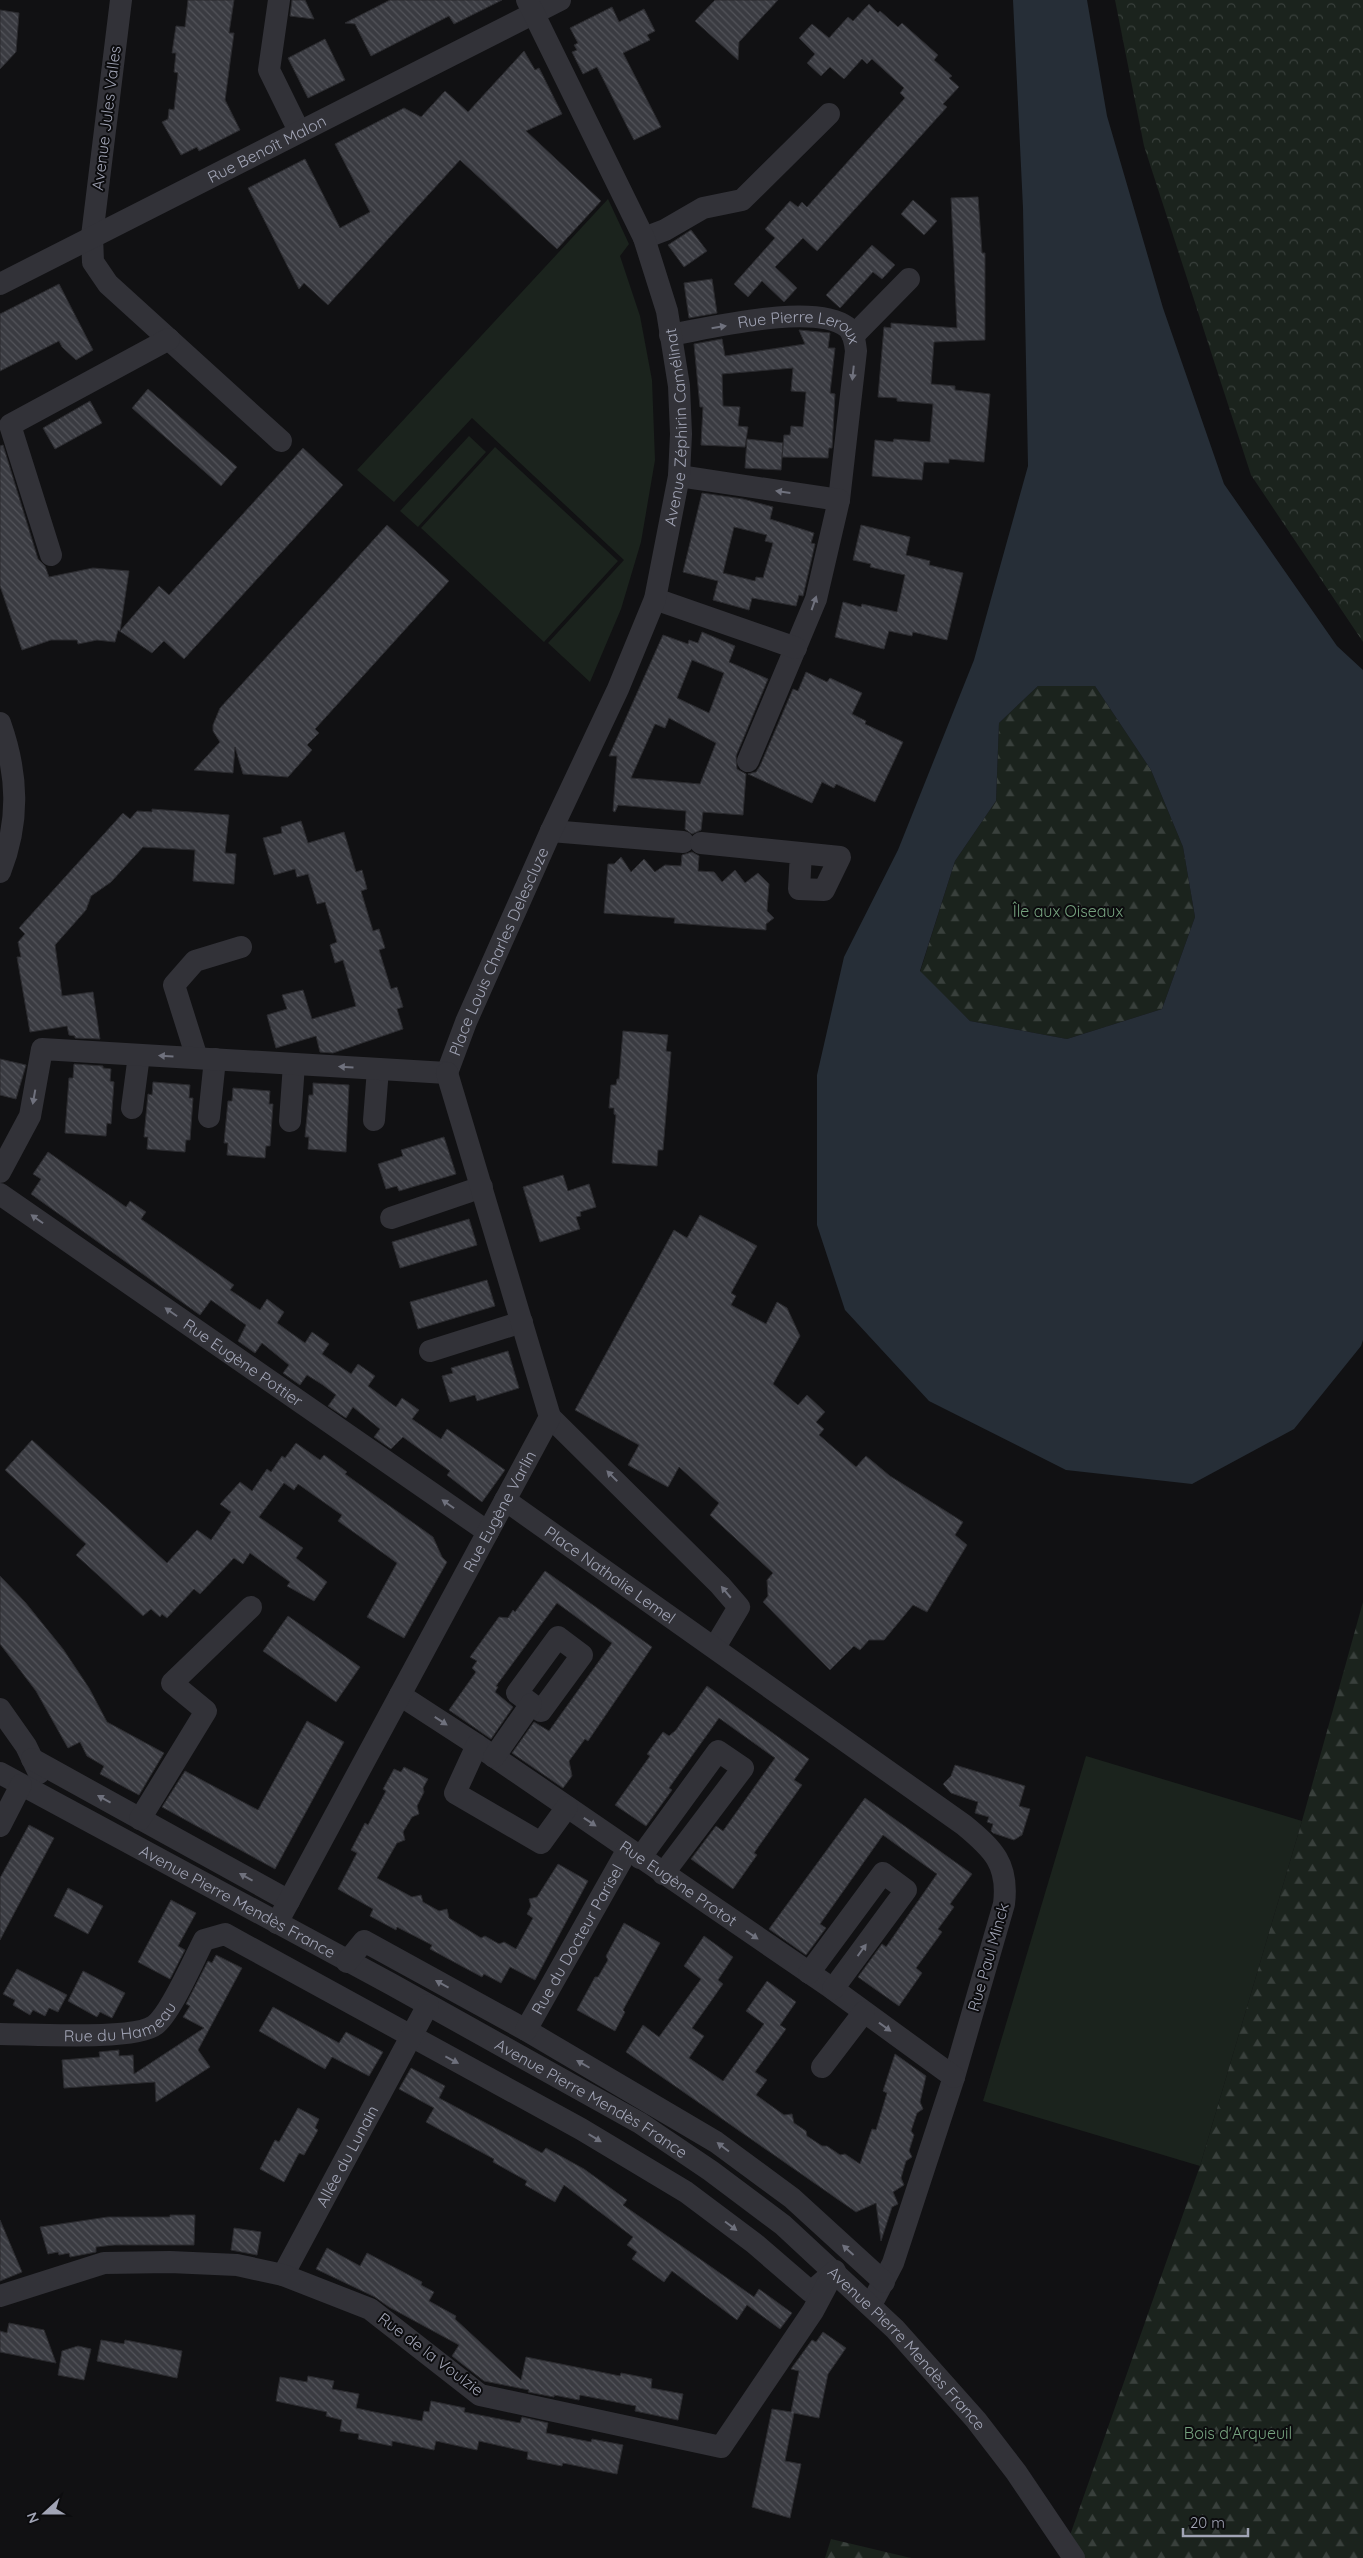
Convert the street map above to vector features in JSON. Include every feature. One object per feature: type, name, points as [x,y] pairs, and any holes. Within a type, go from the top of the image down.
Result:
[{"type":"street","name":"Avenue Jules Valles","points":[[121,0],[92,236],[93,262],[108,284],[281,441]]},
{"type":"street","points":[[279,0],[269,70],[299,131]]},
{"type":"street","name":"Rue Benoît Malon","points":[[0,284],[92,236],[224,172],[530,7],[560,0]]},
{"type":"street","name":"Avenue Zéphirin Camélinat","points":[[530,7],[644,238],[667,312],[679,386],[681,434],[676,501],[655,599],[618,689],[552,830]]},
{"type":"street","points":[[644,238],[665,230],[703,208],[742,200],[830,114]]},
{"type":"street","points":[[853,336],[908,279]]},
{"type":"street","name":"Rue Pierre Leroux","points":[[670,335],[780,316],[826,318],[848,328],[853,336],[856,351],[839,500],[816,599],[748,761]]},
{"type":"street","points":[[51,555],[10,425],[169,339]]},
{"type":"street","points":[[678,476],[839,500]]},
{"type":"street","points":[[655,599],[796,648]]},
{"type":"street","points":[[0,723],[8,745],[16,800],[10,846],[0,872]]},
{"type":"street","points":[[552,830],[801,854]]},
{"type":"street","name":"Place Louis Charles Delescluze","points":[[447,1072],[466,1022],[552,830]]},
{"type":"street","points":[[209,1117],[206,1059],[174,985],[195,961],[240,947]]},
{"type":"street","points":[[0,1172],[30,1116],[42,1049],[447,1072],[550,1417],[693,1558],[739,1607],[715,1647]]},
{"type":"street","points":[[132,1108],[139,1054]]},
{"type":"street","points":[[290,1121],[294,1064]]},
{"type":"street","points":[[374,1120],[378,1069]]},
{"type":"street","points":[[391,1218],[482,1187]]},
{"type":"street","name":"Rue Eugène Pottier","points":[[0,1194],[488,1532]]},
{"type":"street","points":[[430,1351],[522,1322]]},
{"type":"street","name":"Rue Eugène Varlin","points":[[277,1923],[550,1417]]},
{"type":"street","name":"Place Nathalie Lemel","points":[[505,1500],[715,1647]]},
{"type":"street","points":[[140,1818],[206,1711],[172,1683],[251,1607]]},
{"type":"street","name":"Rue Paul Minck","points":[[715,1647],[988,1844],[1000,1862],[1006,1886],[1004,1904],[954,2077],[884,2282],[871,2305]]},
{"type":"street","name":"Rue Eugène Protot","points":[[400,1695],[485,1751],[833,1990],[954,2077]]},
{"type":"street","points":[[531,1704],[485,1751],[455,1793],[541,1843],[567,1807]]},
{"type":"street","points":[[0,1709],[26,1746],[40,1777],[28,1789],[0,1826]]},
{"type":"street","name":"Rue du Docteur Parisel","points":[[526,2030],[634,1853],[718,1752],[743,1768],[663,1874]]},
{"type":"street","points":[[32,1759],[289,1901]]},
{"type":"street","name":"Avenue Pierre Mendès France","points":[[0,1773],[428,2005],[640,2124],[710,2171],[783,2225],[871,2305],[941,2378],[1016,2472],[1074,2558]]},
{"type":"street","points":[[808,1973],[883,1873],[906,1890],[833,1990]]},
{"type":"street","name":"Rue du Hameau","points":[[0,2034],[132,2034],[155,2026],[167,2009],[204,1940],[224,1934],[409,2037]]},
{"type":"street","points":[[347,1962],[364,1941],[526,2030],[716,2142],[792,2198],[884,2282]]},
{"type":"street","name":"Allée du Lunain","points":[[283,2275],[409,2037],[428,2005]]},
{"type":"street","points":[[822,2067],[864,2012]]},
{"type":"street","points":[[409,2037],[581,2130],[686,2192],[754,2243],[811,2292],[834,2271]]},
{"type":"street","name":"Rue de la Voulzie","points":[[0,2296],[104,2263],[170,2262],[238,2265],[283,2275],[370,2309],[480,2395],[721,2447],[813,2311],[834,2271]]},
{"type":"green space","points":[[1115,0],[1363,0],[1363,642],[1251,475],[1144,146]]},
{"type":"green space","points":[[608,199],[629,244],[620,256],[640,316],[652,380],[655,460],[641,542],[621,609],[590,682],[548,643],[624,560],[472,418],[394,502],[357,470]]},
{"type":"green space","points":[[469,436],[486,452],[418,527],[400,511]]},
{"type":"green space","points":[[495,447],[618,561],[544,642],[421,528]]},
{"type":"green space","name":"Île aux Oiseaux","points":[[1038,686],[1095,686],[1151,770],[1183,847],[1195,917],[1162,1009],[1067,1039],[970,1021],[920,972],[955,861],[996,801],[999,723]]},
{"type":"green space","name":"Bois d'Arqueuil","points":[[1363,1602],[1363,2558],[1062,2558],[1200,2166],[1302,1821]]},
{"type":"green space","points":[[1086,1756],[1302,1821],[1200,2166],[983,2101]]},
{"type":"green space","points":[[831,2539],[911,2558],[825,2558]]},
{"type":"shaded area","points":[[1013,0],[1087,0],[1107,116],[1163,308],[1224,484],[1337,646],[1363,670],[1363,1340],[1361,1346],[1294,1429],[1192,1484],[1066,1470],[929,1401],[845,1310],[817,1225],[817,1075],[844,957],[898,850],[974,660],[1028,466],[1023,208]],"holes":[[[1038,686],[1095,686],[1151,770],[1183,847],[1195,917],[1162,1009],[1067,1039],[970,1021],[920,971],[955,861],[996,801],[999,723]]]},
{"type":"building","points":[[188,0],[234,0],[229,33],[234,33],[225,100],[240,130],[199,151],[197,147],[181,155],[162,122],[168,119],[169,109],[174,110],[178,73],[174,72],[176,53],[172,53],[176,26],[185,27]]},
{"type":"building","points":[[292,0],[305,0],[314,19],[290,16]]},
{"type":"building","points":[[390,0],[502,0],[454,24],[449,16],[371,56],[355,24],[345,23]]},
{"type":"building","points":[[715,0],[778,0],[739,42],[738,60],[695,21]]},
{"type":"building","points":[[869,4],[898,27],[902,23],[938,55],[934,60],[952,76],[949,78],[959,87],[943,104],[947,107],[817,251],[803,238],[775,267],[797,288],[784,302],[762,281],[748,297],[734,284],[775,238],[765,229],[790,201],[798,207],[802,202],[807,207],[905,98],[900,93],[904,88],[872,59],[867,64],[862,59],[844,79],[830,67],[821,76],[807,63],[815,54],[799,38],[812,24],[829,38],[848,17],[853,21]]},
{"type":"building","points":[[612,7],[619,22],[644,9],[655,31],[647,35],[650,40],[623,53],[661,127],[634,140],[597,67],[583,74],[572,52],[577,50],[574,45],[578,43],[570,28]]},
{"type":"building","points":[[0,10],[19,13],[16,52],[0,69]]},
{"type":"building","points":[[325,39],[345,80],[308,98],[288,58]]},
{"type":"building","points":[[524,51],[535,70],[539,68],[562,114],[526,131],[601,201],[557,249],[460,160],[328,305],[304,283],[299,289],[248,188],[305,159],[340,228],[370,212],[335,144],[404,108],[421,117],[445,91],[468,112]]},
{"type":"building","points":[[978,197],[982,253],[985,253],[985,340],[934,342],[931,384],[955,386],[955,390],[990,394],[984,462],[949,459],[949,463],[924,462],[922,480],[872,476],[875,440],[893,442],[894,439],[930,442],[933,404],[897,401],[897,398],[878,397],[884,327],[891,328],[891,323],[957,328],[951,198]]},
{"type":"building","points":[[913,200],[937,221],[924,235],[901,214]]},
{"type":"building","points":[[691,230],[707,251],[684,267],[668,245]]},
{"type":"building","points":[[872,245],[895,265],[882,279],[873,272],[840,308],[826,295]]},
{"type":"building","points":[[712,279],[717,313],[689,318],[684,283]]},
{"type":"building","points":[[59,284],[93,350],[76,360],[62,347],[59,341],[0,371],[0,314]]},
{"type":"building","points":[[799,330],[830,333],[828,348],[835,348],[830,393],[835,394],[832,448],[829,448],[828,458],[782,457],[784,435],[790,435],[791,426],[803,427],[806,392],[791,391],[793,368],[722,374],[723,406],[740,407],[738,426],[748,427],[745,447],[701,445],[703,407],[700,407],[694,344],[722,339],[725,356],[805,344]]},
{"type":"building","points":[[148,389],[237,467],[221,486],[132,408]]},
{"type":"building","points":[[90,401],[102,423],[55,449],[43,428]]},
{"type":"building","points":[[747,439],[783,443],[781,470],[745,468]]},
{"type":"building","points":[[3,445],[38,559],[45,566],[49,577],[93,568],[129,571],[120,631],[159,586],[169,595],[303,448],[343,485],[184,659],[164,641],[152,653],[118,630],[115,642],[97,640],[78,644],[77,640],[51,640],[22,650],[0,586],[0,446]]},
{"type":"building","points":[[702,493],[743,499],[773,507],[770,519],[814,533],[811,543],[815,544],[803,596],[799,595],[796,606],[752,598],[749,610],[713,600],[718,581],[683,572]],"holes":[[[734,527],[767,535],[765,541],[773,543],[763,578],[756,577],[755,581],[723,573]]]},
{"type":"building","points":[[387,525],[449,581],[315,729],[319,733],[307,745],[312,750],[288,777],[243,774],[235,747],[233,773],[194,770],[220,742],[213,731],[213,725],[220,708]]},
{"type":"building","points":[[861,525],[910,537],[906,555],[930,561],[929,565],[963,573],[947,640],[913,632],[912,636],[889,631],[884,649],[835,637],[843,602],[861,607],[862,604],[897,612],[905,575],[870,567],[871,564],[853,560]]},
{"type":"building","points":[[702,632],[735,646],[729,662],[768,679],[736,756],[737,769],[746,774],[743,815],[703,812],[701,830],[692,834],[685,829],[686,811],[618,805],[615,812],[613,811],[617,756],[609,756],[663,635],[688,644],[689,640],[698,643]],"holes":[[[692,660],[724,673],[709,713],[677,698]],[[669,718],[716,743],[700,784],[631,778],[655,724],[665,728]]]},
{"type":"building","points":[[806,672],[827,682],[830,678],[862,693],[852,714],[866,721],[865,724],[903,742],[875,802],[836,784],[834,788],[822,782],[812,803],[748,774],[756,772],[760,766],[793,689],[798,691]]},
{"type":"building","points":[[152,809],[229,815],[225,853],[236,854],[234,884],[193,881],[195,850],[143,847],[111,882],[91,896],[86,910],[55,945],[62,996],[93,992],[100,1039],[75,1038],[75,1036],[69,1035],[67,1026],[30,1032],[17,957],[21,957],[18,942],[25,934],[19,928],[123,813],[130,819],[137,811],[152,812]]},
{"type":"building","points":[[301,821],[308,843],[344,832],[356,872],[362,870],[367,889],[361,891],[373,931],[379,929],[385,948],[379,950],[391,989],[397,987],[403,1007],[397,1009],[403,1029],[333,1053],[320,1052],[316,1036],[276,1048],[267,1015],[287,1009],[282,995],[303,990],[312,1019],[356,1006],[343,960],[335,963],[330,945],[337,942],[325,902],[317,904],[308,874],[297,877],[295,869],[274,875],[263,838],[282,833],[281,827]]},
{"type":"building","points":[[692,852],[699,856],[698,871],[714,872],[722,882],[735,870],[745,883],[758,873],[769,884],[767,911],[774,918],[766,924],[766,930],[674,923],[675,918],[604,913],[608,864],[614,864],[621,857],[631,872],[644,859],[655,872],[665,865],[681,866],[682,855]]},
{"type":"building","points":[[623,1031],[668,1035],[666,1051],[671,1052],[663,1150],[658,1150],[657,1166],[612,1163],[616,1115],[614,1114],[614,1108],[609,1108],[611,1085],[616,1085],[617,1079],[619,1079]]},
{"type":"building","points":[[0,1059],[26,1065],[16,1099],[0,1095]]},
{"type":"building","points":[[74,1064],[103,1066],[103,1068],[111,1069],[110,1081],[114,1082],[111,1124],[107,1123],[106,1136],[65,1133],[69,1078],[73,1078]]},
{"type":"building","points":[[153,1082],[190,1085],[189,1098],[193,1098],[190,1140],[186,1140],[185,1152],[147,1149],[148,1137],[144,1137],[148,1094],[152,1095]]},
{"type":"building","points":[[313,1083],[349,1085],[346,1152],[308,1149],[309,1137],[305,1137],[309,1095],[313,1095]]},
{"type":"building","points":[[233,1088],[270,1091],[269,1104],[273,1104],[270,1146],[266,1146],[265,1158],[227,1155],[228,1143],[224,1143],[228,1101],[232,1101]]},
{"type":"building","points":[[444,1137],[456,1174],[399,1191],[397,1186],[386,1189],[378,1164],[403,1156],[401,1150]]},
{"type":"building","points":[[48,1152],[126,1207],[130,1201],[146,1212],[141,1219],[234,1285],[230,1290],[260,1310],[267,1299],[284,1312],[277,1323],[305,1343],[312,1332],[329,1344],[322,1354],[351,1374],[358,1364],[375,1376],[368,1386],[396,1407],[402,1398],[419,1410],[412,1419],[441,1439],[447,1429],[505,1470],[482,1502],[447,1475],[450,1471],[403,1437],[391,1449],[374,1437],[380,1429],[353,1407],[346,1418],[328,1406],[336,1395],[307,1375],[300,1385],[283,1373],[289,1365],[262,1343],[255,1353],[238,1341],[246,1325],[211,1300],[200,1315],[31,1194],[41,1179],[33,1174]]},
{"type":"building","points":[[563,1175],[568,1191],[589,1184],[596,1207],[580,1212],[581,1216],[576,1217],[580,1229],[540,1242],[523,1187]]},
{"type":"building","points":[[700,1215],[757,1246],[731,1293],[736,1296],[731,1305],[766,1324],[777,1302],[787,1308],[800,1336],[773,1384],[798,1405],[807,1395],[825,1412],[816,1422],[824,1429],[819,1435],[856,1467],[866,1456],[890,1476],[963,1522],[955,1535],[967,1545],[927,1612],[913,1605],[884,1640],[869,1640],[860,1650],[854,1646],[830,1670],[763,1602],[768,1596],[767,1580],[773,1573],[710,1515],[719,1503],[679,1467],[668,1487],[628,1465],[639,1445],[575,1410],[674,1230],[687,1238]]},
{"type":"building","points":[[469,1219],[477,1245],[400,1268],[392,1242]]},
{"type":"building","points":[[487,1280],[495,1306],[418,1329],[410,1302]]},
{"type":"building","points":[[508,1351],[519,1388],[477,1401],[475,1395],[450,1402],[442,1376],[453,1373],[451,1368]]},
{"type":"building","points":[[32,1440],[167,1563],[197,1530],[211,1540],[231,1512],[220,1504],[240,1482],[252,1491],[267,1469],[271,1472],[282,1456],[285,1458],[296,1443],[320,1460],[324,1455],[347,1472],[345,1474],[433,1537],[442,1557],[447,1562],[404,1638],[367,1617],[397,1563],[338,1521],[342,1515],[298,1484],[294,1490],[284,1483],[259,1517],[303,1548],[296,1558],[327,1582],[314,1601],[287,1586],[290,1582],[250,1553],[243,1564],[234,1558],[200,1594],[194,1589],[167,1618],[162,1614],[160,1617],[151,1609],[143,1616],[76,1555],[86,1544],[5,1470]]},
{"type":"building","points":[[545,1571],[652,1647],[588,1741],[585,1739],[569,1761],[572,1776],[563,1788],[512,1753],[534,1722],[549,1731],[612,1643],[557,1603],[496,1686],[498,1687],[495,1692],[513,1707],[491,1739],[449,1710],[476,1672],[472,1668],[477,1661],[470,1657],[499,1617],[508,1618],[513,1610],[515,1612]]},
{"type":"building","points":[[0,1576],[25,1602],[63,1649],[89,1688],[107,1722],[164,1753],[139,1795],[100,1774],[104,1766],[87,1756],[80,1742],[68,1748],[36,1691],[0,1644]]},
{"type":"building","points":[[288,1616],[360,1667],[336,1702],[263,1651]]},
{"type":"building","points":[[707,1686],[809,1759],[794,1780],[802,1785],[754,1853],[757,1855],[733,1889],[691,1859],[716,1826],[723,1831],[775,1758],[719,1718],[669,1788],[672,1790],[646,1826],[615,1805],[650,1756],[647,1754],[663,1732],[669,1736],[676,1730]]},
{"type":"building","points":[[307,1721],[344,1742],[275,1869],[162,1807],[185,1771],[258,1810]]},
{"type":"building","points":[[955,1765],[1025,1786],[1019,1806],[1030,1809],[1022,1835],[1014,1840],[993,1833],[991,1831],[993,1824],[987,1822],[989,1817],[975,1813],[978,1802],[951,1793],[943,1784],[951,1776]]},
{"type":"building","points":[[404,1767],[428,1779],[417,1806],[419,1814],[412,1817],[403,1832],[405,1840],[397,1843],[377,1878],[412,1897],[421,1895],[423,1902],[439,1911],[447,1909],[449,1918],[481,1938],[485,1936],[499,1944],[504,1942],[516,1949],[533,1918],[527,1914],[531,1906],[529,1899],[537,1897],[558,1864],[588,1881],[535,1980],[510,1967],[501,1983],[484,1974],[482,1977],[430,1949],[432,1945],[397,1927],[396,1930],[370,1916],[373,1909],[338,1889],[357,1853],[351,1850],[365,1823],[368,1825],[386,1791],[383,1789],[394,1769],[401,1772]]},
{"type":"building","points":[[865,1798],[972,1874],[950,1904],[954,1907],[938,1929],[942,1932],[916,1968],[922,1973],[899,2006],[858,1977],[882,1944],[886,1947],[937,1874],[883,1835],[820,1924],[826,1928],[806,1955],[769,1929]]},
{"type":"building","points":[[29,1825],[54,1838],[0,1940],[0,1878]]},
{"type":"building","points":[[68,1888],[103,1906],[88,1934],[54,1916]]},
{"type":"building","points":[[171,1900],[196,1913],[178,1946],[185,1950],[170,1979],[138,1962]]},
{"type":"building","points":[[624,1923],[660,1943],[623,2010],[625,2012],[615,2031],[577,2010],[595,1977],[598,1977],[608,1960],[606,1956]]},
{"type":"building","points":[[704,1936],[733,1957],[718,1980],[723,1984],[692,2028],[704,2036],[689,2058],[723,2081],[764,2024],[746,2011],[767,1981],[796,2002],[780,2025],[786,2029],[755,2072],[767,2080],[756,2095],[784,2115],[792,2114],[794,2123],[806,2131],[807,2136],[822,2146],[827,2146],[840,2155],[845,2154],[860,2164],[872,2129],[876,2130],[887,2093],[883,2091],[895,2054],[926,2076],[920,2102],[923,2109],[917,2113],[911,2131],[914,2135],[909,2151],[912,2157],[906,2161],[901,2178],[904,2185],[893,2192],[898,2204],[892,2207],[881,2241],[876,2203],[856,2212],[626,2052],[643,2025],[659,2037],[701,1979],[684,1966]]},
{"type":"building","points":[[216,1955],[242,1968],[198,2050],[210,2067],[156,2102],[155,2082],[64,2088],[62,2060],[100,2057],[99,2052],[119,2050],[119,2056],[133,2055],[134,2074],[204,2028],[183,2017],[190,2006],[186,2004],[208,1961],[212,1963]]},
{"type":"building","points":[[17,1969],[67,1995],[58,2012],[49,2008],[45,2016],[33,2010],[30,2015],[13,2005],[15,2000],[3,1994]]},
{"type":"building","points":[[83,1971],[125,1993],[112,2018],[100,2012],[97,2017],[68,2001]]},
{"type":"building","points":[[273,2007],[339,2043],[346,2032],[383,2052],[369,2076],[332,2057],[325,2069],[259,2031]]},
{"type":"building","points":[[411,2068],[445,2086],[439,2098],[542,2153],[546,2148],[584,2169],[627,2200],[623,2205],[754,2297],[759,2289],[792,2313],[780,2329],[747,2305],[737,2320],[672,2271],[664,2282],[632,2259],[637,2252],[627,2245],[633,2237],[564,2185],[555,2202],[525,2185],[527,2181],[493,2162],[494,2159],[426,2122],[434,2108],[399,2089]]},
{"type":"building","points":[[298,2108],[319,2119],[315,2128],[318,2130],[304,2155],[299,2153],[284,2182],[260,2169],[275,2140],[279,2142]]},
{"type":"building","points":[[170,2215],[195,2215],[194,2245],[114,2245],[96,2247],[96,2252],[70,2257],[69,2253],[59,2255],[58,2252],[48,2254],[40,2227],[108,2217],[170,2217]]},
{"type":"building","points":[[0,2220],[22,2272],[0,2281]]},
{"type":"building","points":[[234,2228],[261,2232],[257,2255],[231,2250]]},
{"type":"building","points":[[327,2248],[360,2266],[367,2253],[422,2282],[421,2285],[434,2292],[429,2301],[456,2316],[455,2319],[521,2380],[526,2357],[620,2376],[621,2373],[652,2379],[651,2388],[683,2394],[678,2420],[635,2411],[636,2406],[580,2395],[579,2400],[554,2395],[554,2397],[484,2381],[452,2356],[459,2345],[389,2307],[375,2297],[316,2269]]},
{"type":"building","points":[[9,2323],[44,2330],[56,2363],[0,2352],[0,2331],[7,2333]]},
{"type":"building","points":[[823,2332],[846,2348],[828,2374],[819,2418],[794,2413],[785,2461],[801,2464],[790,2518],[752,2507],[772,2409],[791,2412],[799,2371],[791,2369],[812,2340],[816,2342]]},
{"type":"building","points":[[101,2340],[124,2344],[125,2340],[182,2351],[177,2378],[97,2361]]},
{"type":"building","points":[[78,2346],[91,2349],[84,2380],[58,2375],[62,2351]]},
{"type":"building","points":[[308,2376],[334,2381],[332,2389],[359,2394],[356,2408],[374,2412],[422,2421],[424,2411],[429,2412],[431,2401],[465,2408],[464,2412],[520,2423],[522,2417],[548,2423],[546,2433],[591,2442],[592,2439],[623,2445],[617,2474],[563,2463],[562,2466],[527,2459],[528,2452],[479,2441],[477,2450],[436,2441],[434,2450],[392,2441],[392,2446],[358,2439],[359,2434],[340,2431],[342,2420],[326,2416],[327,2412],[276,2401],[280,2377],[307,2382]]}]
